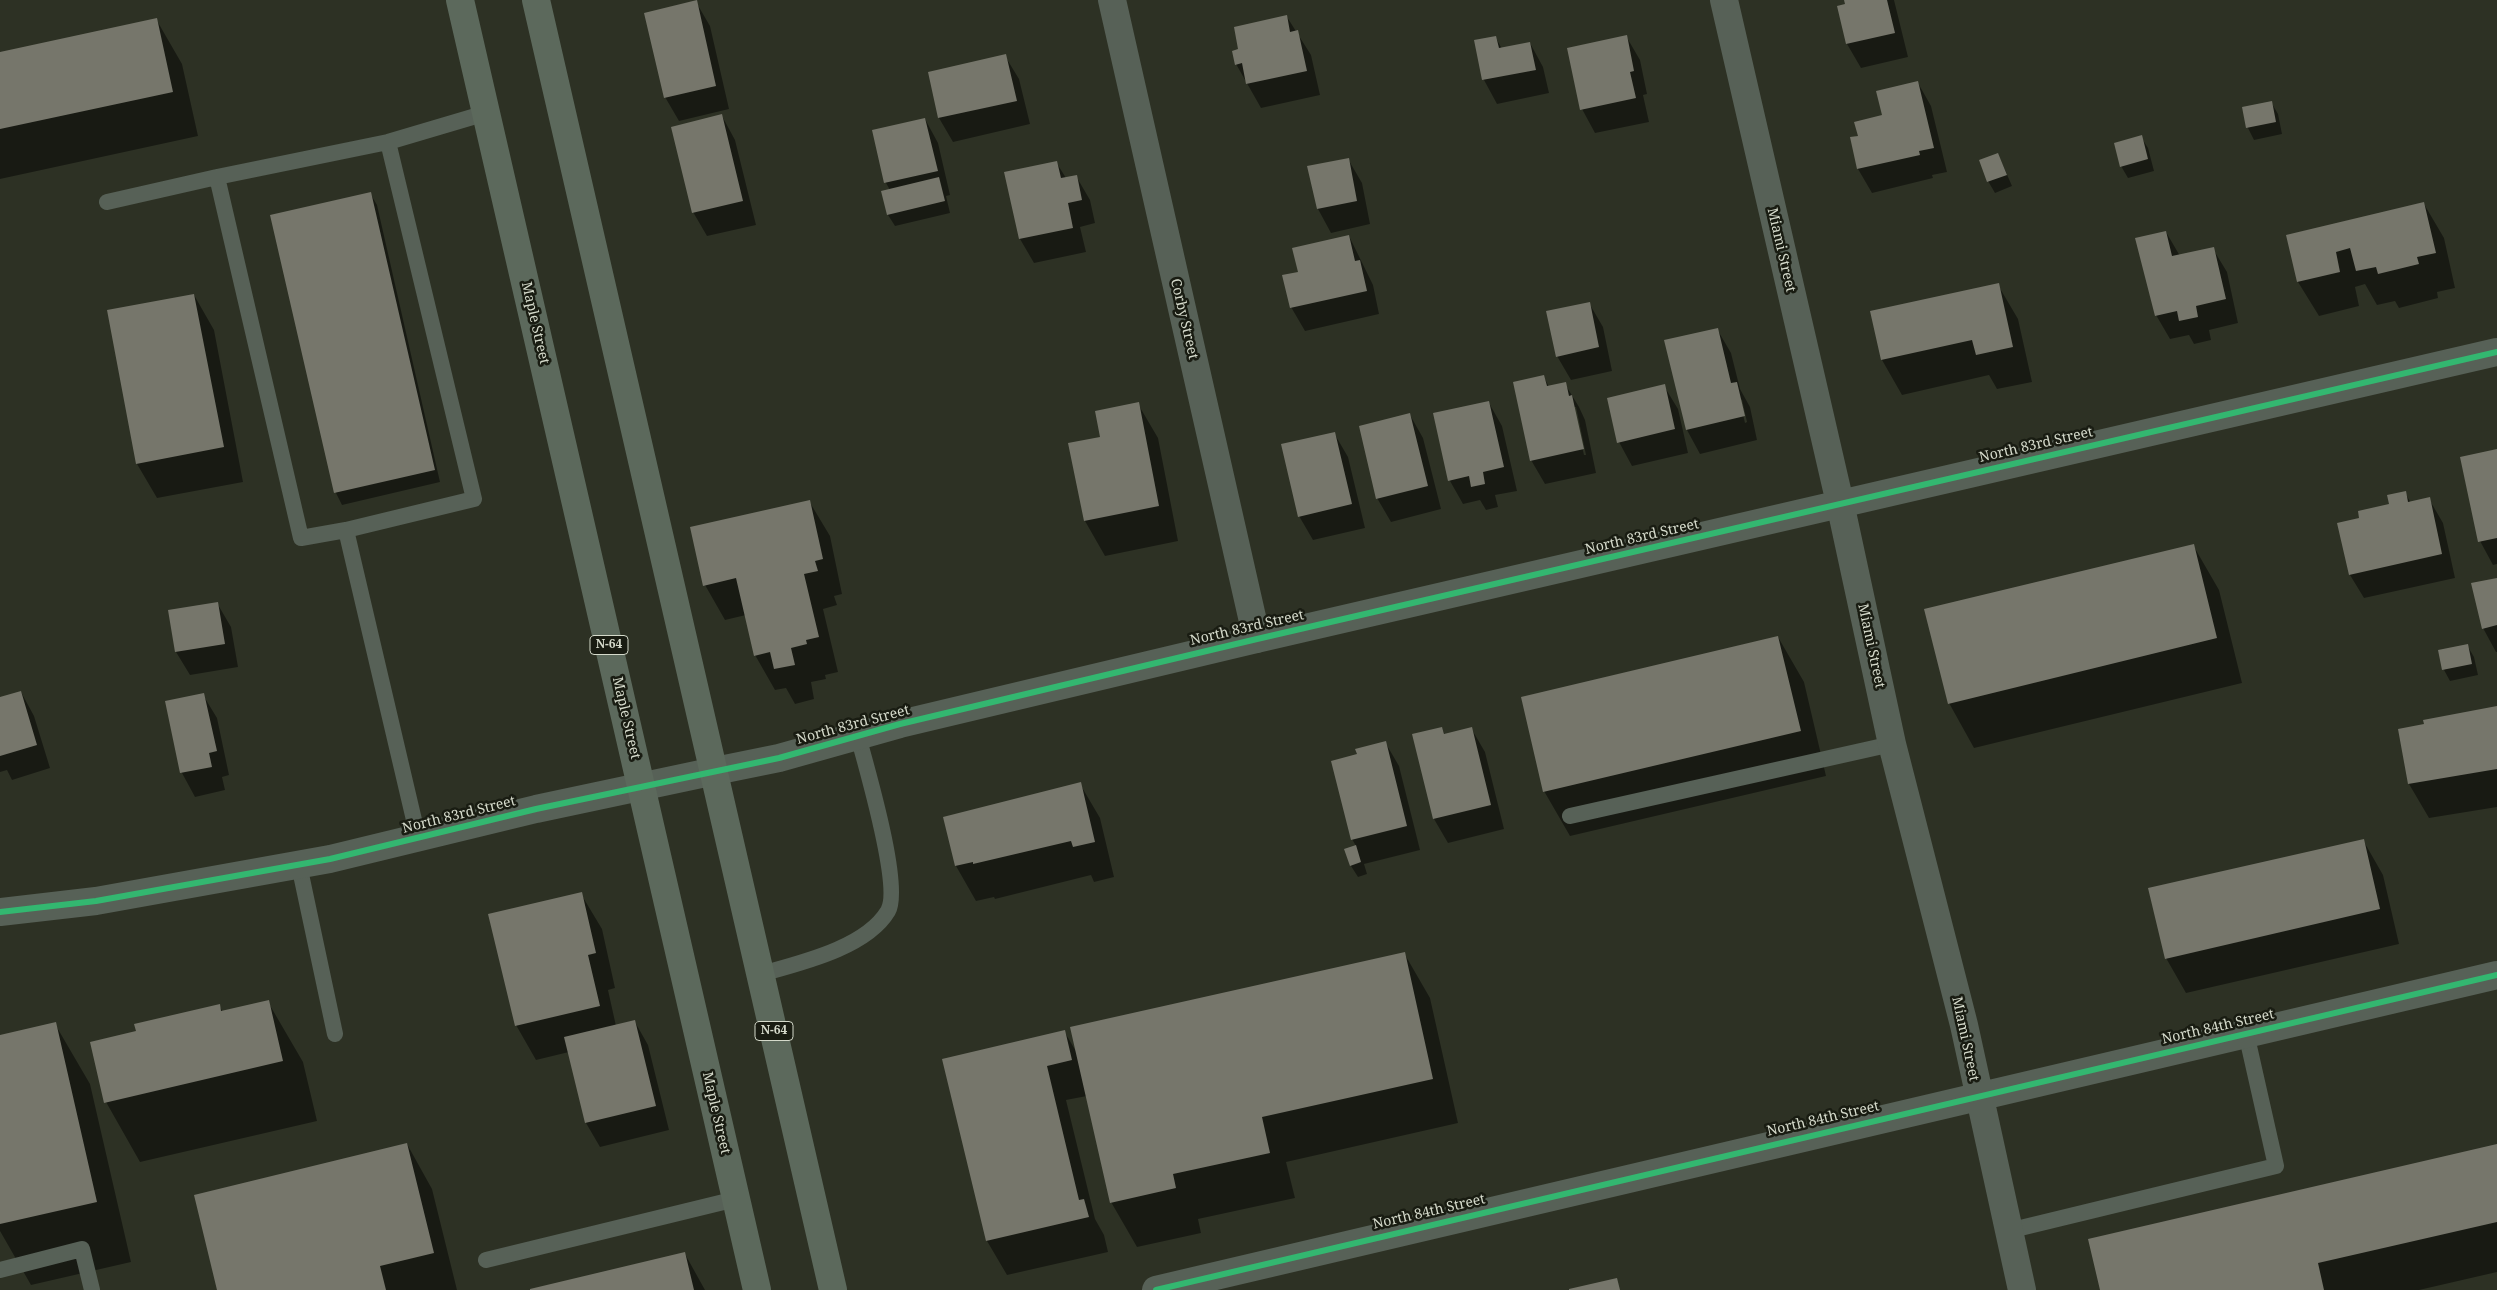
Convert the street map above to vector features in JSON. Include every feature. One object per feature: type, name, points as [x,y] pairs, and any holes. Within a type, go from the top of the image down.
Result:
[{"type":"main road","name":"Maple Street","points":[[460,0],[757,1290]]},
{"type":"main road","name":"N-64","points":[[536,0],[833,1290]]},
{"type":"street","name":"Corby Street","points":[[1112,0],[1257,639]]},
{"type":"street","name":"Miami Street","points":[[1724,0],[1840,504],[1892,744],[1964,1026],[2022,1290]]},
{"type":"street","name":"North 83rd Street","points":[[0,912],[96,901],[299,865],[536,808],[779,758],[858,736],[1257,639],[2497,352]]},
{"type":"street","name":"North 84th Street","points":[[1156,1290],[1231,1281],[1978,1096],[2497,975]]},
{"type":"lane","points":[[107,202],[388,142],[486,113]]},
{"type":"lane","points":[[217,177],[301,538],[346,530],[474,499],[388,142]]},
{"type":"lane","points":[[346,530],[418,837]]},
{"type":"lane","points":[[761,974],[808,960],[851,942],[873,928],[889,909],[891,886],[878,810],[858,736]]},
{"type":"lane","points":[[1570,816],[1892,744]]},
{"type":"lane","points":[[299,865],[335,1034]]},
{"type":"lane","points":[[2008,1232],[2276,1166],[2246,1033]]},
{"type":"lane","points":[[486,1260],[736,1199]]},
{"type":"lane","points":[[0,1270],[82,1249],[92,1290]]},
{"type":"building","points":[[697,0],[716,86],[664,98],[644,13]]},
{"type":"building","points":[[1844,0],[1887,0],[1895,33],[1846,44],[1837,6],[1845,4]]},
{"type":"building","points":[[1287,15],[1290,32],[1298,30],[1307,71],[1246,84],[1242,63],[1235,65],[1232,51],[1238,49],[1234,27]]},
{"type":"building","points":[[157,18],[173,92],[0,129],[0,52]]},
{"type":"building","points":[[1627,35],[1634,71],[1630,72],[1636,98],[1580,110],[1567,48]]},
{"type":"building","points":[[1496,36],[1499,48],[1530,42],[1536,70],[1482,80],[1474,40]]},
{"type":"building","points":[[1006,54],[1017,101],[938,118],[928,72]]},
{"type":"building","points":[[1918,81],[1934,148],[1919,151],[1920,155],[1857,169],[1850,137],[1858,136],[1854,122],[1882,115],[1876,91]]},
{"type":"building","points":[[2272,101],[2276,122],[2246,128],[2242,107]]},
{"type":"building","points":[[722,114],[743,201],[692,213],[671,127]]},
{"type":"building","points":[[925,118],[938,171],[884,183],[872,130]]},
{"type":"building","points":[[2142,135],[2148,159],[2120,167],[2114,143]]},
{"type":"building","points":[[1998,153],[2007,175],[1987,182],[1979,160]]},
{"type":"building","points":[[1349,158],[1357,201],[1317,209],[1307,166]]},
{"type":"building","points":[[1057,161],[1061,178],[1077,175],[1082,200],[1068,203],[1073,228],[1019,239],[1004,172]]},
{"type":"building","points":[[939,177],[945,201],[887,215],[881,191]]},
{"type":"building","points":[[371,192],[435,470],[334,493],[270,215]]},
{"type":"building","points":[[2424,202],[2436,253],[2417,257],[2419,264],[2378,274],[2376,267],[2356,271],[2350,248],[2336,252],[2340,272],[2297,282],[2286,235]]},
{"type":"building","points":[[2166,231],[2172,256],[2214,247],[2226,299],[2196,306],[2198,317],[2179,321],[2177,311],[2155,316],[2135,238]]},
{"type":"building","points":[[1349,235],[1355,261],[1360,260],[1367,291],[1290,308],[1282,275],[1298,272],[1292,248]]},
{"type":"building","points":[[1999,283],[2013,347],[1976,355],[1972,340],[1881,360],[1870,311]]},
{"type":"building","points":[[194,294],[224,447],[136,464],[107,310]]},
{"type":"building","points":[[1590,302],[1599,347],[1556,357],[1546,311]]},
{"type":"building","points":[[1718,328],[1731,383],[1737,382],[1745,416],[1686,430],[1664,340]]},
{"type":"building","points":[[1544,375],[1547,386],[1566,382],[1569,396],[1572,395],[1584,449],[1530,461],[1513,382]]},
{"type":"building","points":[[1665,384],[1675,429],[1617,443],[1607,398]]},
{"type":"building","points":[[1489,401],[1504,467],[1483,472],[1485,484],[1471,487],[1469,476],[1448,481],[1433,413]]},
{"type":"building","points":[[1139,402],[1159,506],[1084,521],[1068,443],[1100,437],[1095,411]]},
{"type":"building","points":[[1410,413],[1428,486],[1376,499],[1359,426]]},
{"type":"building","points":[[1335,432],[1352,504],[1298,517],[1281,444]]},
{"type":"building","points":[[2497,449],[2497,538],[2478,542],[2460,457]]},
{"type":"building","points":[[2406,491],[2408,502],[2430,497],[2442,554],[2349,575],[2337,523],[2359,518],[2358,511],[2389,504],[2387,495]]},
{"type":"building","points":[[810,500],[823,559],[815,561],[818,571],[804,574],[819,637],[806,640],[807,644],[791,648],[795,665],[774,669],[770,652],[754,656],[736,578],[703,586],[690,527]]},
{"type":"building","points":[[2194,544],[2217,638],[1948,704],[1924,609]]},
{"type":"building","points":[[2497,578],[2497,625],[2482,629],[2471,583]]},
{"type":"building","points":[[218,602],[225,644],[175,652],[168,610]]},
{"type":"building","points":[[1778,636],[1801,731],[1543,792],[1521,697]]},
{"type":"building","points":[[2468,644],[2472,664],[2442,670],[2438,650]]},
{"type":"building","points":[[21,691],[37,745],[0,756],[0,697]]},
{"type":"building","points":[[204,693],[217,751],[209,753],[212,767],[180,773],[165,701]]},
{"type":"building","points":[[2497,706],[2497,769],[2408,784],[2398,729],[2424,724],[2423,720]]},
{"type":"building","points":[[1442,727],[1444,734],[1472,727],[1491,805],[1433,819],[1412,734]]},
{"type":"building","points":[[1386,741],[1407,826],[1351,840],[1331,761],[1357,754],[1355,749]]},
{"type":"building","points":[[1081,782],[1095,842],[1073,847],[1071,841],[973,864],[973,862],[955,866],[943,817]]},
{"type":"building","points":[[2364,839],[2380,909],[2165,959],[2148,888]]},
{"type":"building","points":[[1356,845],[1361,862],[1350,866],[1344,849]]},
{"type":"building","points":[[582,892],[596,953],[588,955],[600,1006],[515,1026],[488,914]]},
{"type":"building","points":[[1405,952],[1433,1079],[1262,1117],[1270,1153],[1173,1174],[1176,1188],[1110,1203],[1070,1027]]},
{"type":"building","points":[[269,1000],[283,1061],[104,1103],[90,1042],[136,1031],[134,1024],[220,1004],[221,1011]]},
{"type":"building","points":[[635,1020],[656,1106],[585,1123],[564,1037]]},
{"type":"building","points":[[56,1022],[97,1202],[0,1224],[0,1035]]},
{"type":"building","points":[[1065,1030],[1072,1060],[1047,1066],[1079,1200],[1084,1199],[1089,1217],[986,1241],[942,1059]]},
{"type":"building","points":[[407,1143],[434,1253],[380,1266],[386,1290],[217,1290],[194,1195]]},
{"type":"building","points":[[2497,1144],[2497,1222],[2318,1263],[2324,1290],[2100,1290],[2088,1239]]},
{"type":"building","points":[[685,1252],[694,1290],[530,1290],[530,1289]]},
{"type":"building","points":[[1617,1278],[1620,1290],[1569,1290],[1569,1289]]},
{"type":"cycle path","points":[[0,912],[96,901],[330,859],[536,809],[779,758],[900,724],[1257,639],[2497,352]]},
{"type":"cycle path","points":[[1156,1290],[2497,975]]}]
